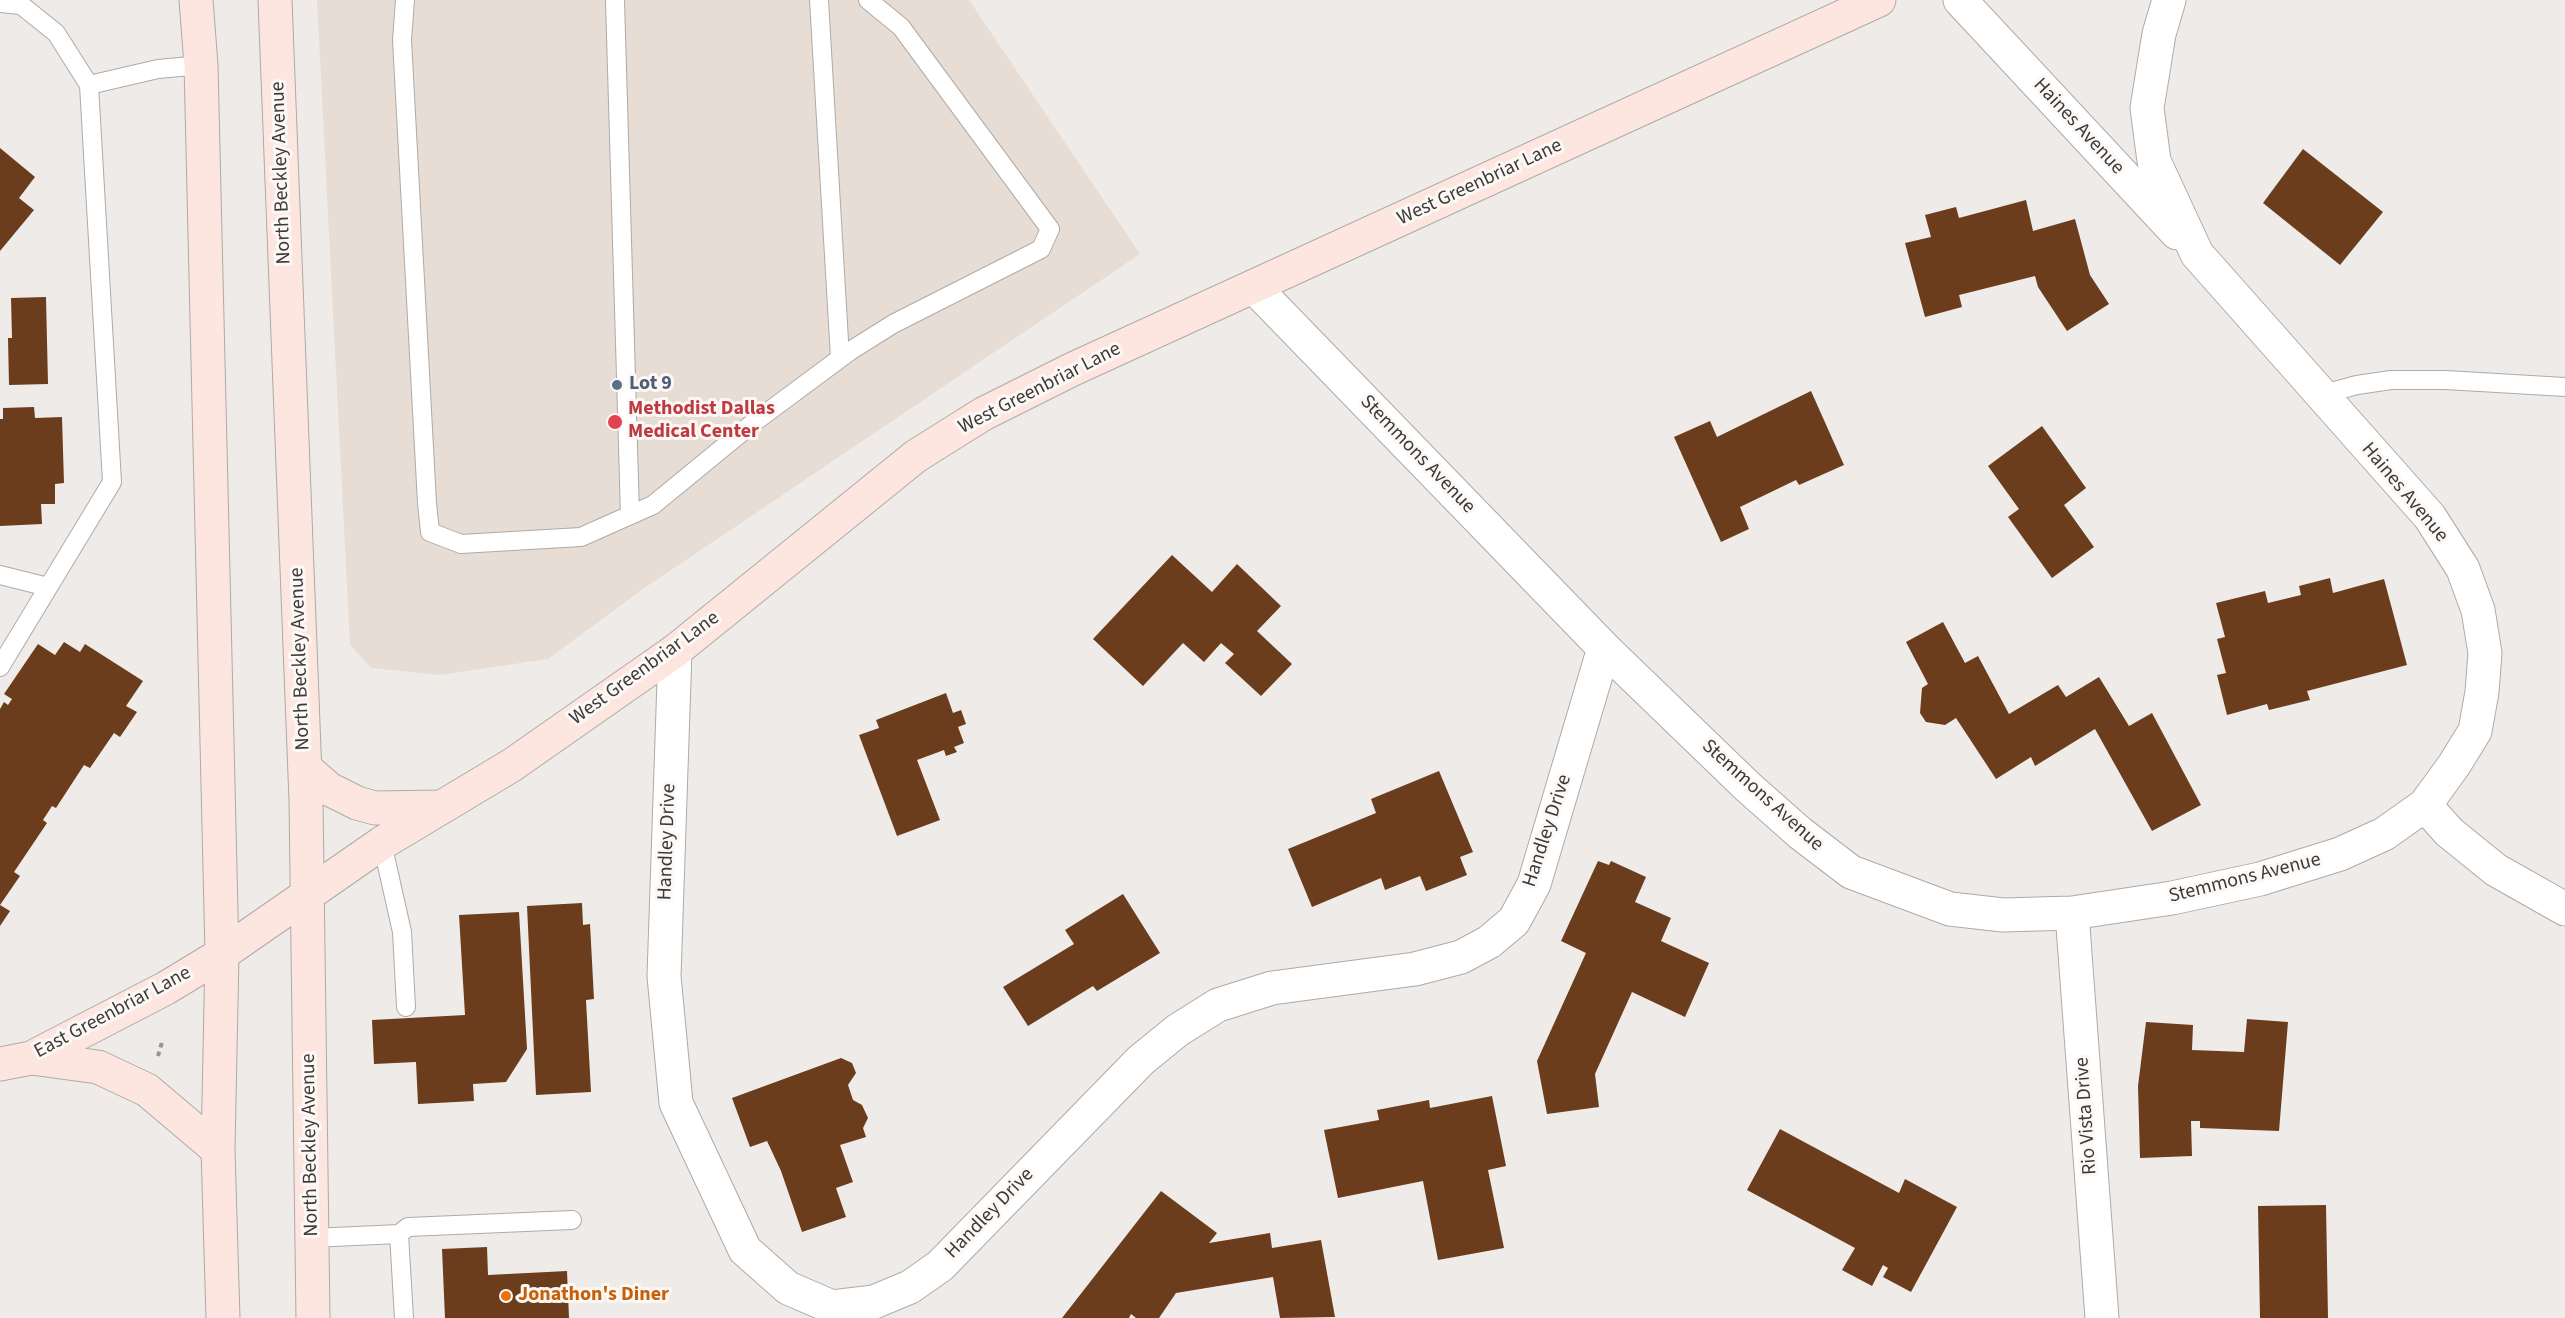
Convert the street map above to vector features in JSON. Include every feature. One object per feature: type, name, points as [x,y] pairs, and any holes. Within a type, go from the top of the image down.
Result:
[{"type":"main road","points":[[196,0],[201,65],[222,954],[218,1150],[223,1318]]},
{"type":"main road","name":"North Beckley Avenue","points":[[275,0],[305,768],[313,1318]]},
{"type":"main road","name":"West Greenbriar Lane","points":[[222,954],[382,843],[512,765],[675,651],[916,456],[982,414],[1073,369],[1255,288],[1879,0]]},
{"type":"main road","points":[[305,768],[329,789],[357,803],[375,808],[442,807]]},
{"type":"main road","name":"East Greenbriar Lane","points":[[16,1061],[165,988],[222,954]]},
{"type":"main road","points":[[16,1061],[98,1067],[147,1090],[218,1150]]},
{"type":"street","name":"Haines Avenue","points":[[1960,0],[2197,254],[2430,517],[2463,569],[2478,610],[2486,653],[2482,692],[2475,731],[2425,806]]},
{"type":"street","name":"Haines Avenue","points":[[2169,0],[2159,34],[2147,108],[2154,162],[2197,254]]},
{"type":"street","name":"Stemmons Avenue","points":[[1255,288],[1604,648],[1748,787],[1800,833],[1851,872],[1950,909],[2003,915],[2072,914],[2172,898],[2272,875],[2349,850],[2384,834],[2425,806]]},
{"type":"street","name":"Handley Drive","points":[[675,651],[663,976],[676,1103],[745,1250],[788,1288],[831,1313],[874,1302],[910,1287],[940,1266],[1141,1060],[1178,1030],[1218,1005],[1272,988],[1415,969],[1461,957],[1489,942],[1514,921],[1534,884],[1604,648]]},
{"type":"street","points":[[2425,806],[2449,832],[2496,870],[2565,909]]},
{"type":"street","name":"Rio Vista Drive","points":[[2072,914],[2102,1318]]},
{"type":"lane","points":[[405,0],[402,40],[430,532],[461,544],[581,537],[653,505],[753,423],[840,358],[893,324],[1041,249],[1050,229],[901,27],[868,0]]},
{"type":"lane","points":[[615,0],[630,515]]},
{"type":"lane","points":[[819,0],[840,358]]},
{"type":"lane","points":[[0,3],[21,5],[56,33],[89,85],[112,482],[0,667]]},
{"type":"lane","points":[[89,85],[158,69],[201,65]]},
{"type":"lane","points":[[2320,395],[2357,385],[2391,380],[2446,380],[2565,387]]},
{"type":"lane","points":[[0,574],[48,587]]},
{"type":"lane","points":[[382,843],[402,932],[406,1007]]},
{"type":"lane","points":[[312,1238],[399,1234],[408,1227],[572,1220]]},
{"type":"lane","points":[[399,1234],[404,1318]]},
{"type":"shaded area","name":"Methodist Dallas Medical Center","points":[[317,0],[969,0],[1140,254],[643,589],[548,659],[440,675],[371,668],[350,645]]},
{"type":"building","points":[[0,148],[35,177],[19,198],[34,210],[0,251]]},
{"type":"building","points":[[2303,149],[2383,212],[2340,265],[2263,203]]},
{"type":"building","points":[[2026,200],[2033,231],[2075,219],[2090,275],[2109,304],[2067,331],[2038,287],[2035,276],[1959,295],[1962,307],[1925,317],[1905,243],[1931,237],[1925,215],[1956,207],[1959,218]]},
{"type":"building","points":[[46,297],[48,384],[9,385],[8,338],[12,338],[11,298]]},
{"type":"building","points":[[1811,391],[1844,465],[1799,485],[1796,480],[1740,507],[1749,529],[1721,542],[1674,437],[1710,421],[1717,437]]},
{"type":"building","points":[[34,407],[35,418],[62,417],[64,483],[55,484],[55,504],[41,504],[42,524],[0,526],[0,419],[3,419],[3,408]]},
{"type":"building","points":[[2042,426],[2086,488],[2064,505],[2094,547],[2052,578],[2008,517],[2019,509],[1988,466]]},
{"type":"building","points":[[1172,555],[1212,592],[1237,564],[1281,606],[1257,631],[1292,664],[1261,696],[1225,663],[1234,654],[1221,643],[1204,662],[1183,643],[1143,686],[1093,639]]},
{"type":"building","points":[[2330,578],[2333,593],[2384,579],[2407,665],[2307,691],[2310,700],[2269,710],[2267,704],[2227,715],[2217,675],[2226,673],[2217,639],[2225,637],[2216,603],[2265,591],[2268,603],[2301,595],[2299,586]]},
{"type":"building","points":[[1943,622],[1965,663],[1978,656],[2009,714],[2058,685],[2066,697],[2099,677],[2129,726],[2152,713],[2201,805],[2152,831],[2095,729],[2035,766],[2031,757],[1996,779],[1956,718],[1945,725],[1926,722],[1920,713],[1922,688],[1928,684],[1906,642]]},
{"type":"building","points":[[64,642],[80,652],[85,644],[143,681],[126,706],[137,712],[120,737],[114,733],[90,768],[84,765],[56,808],[52,806],[43,820],[47,823],[14,872],[20,876],[0,905],[0,709],[4,702],[8,705],[12,699],[4,694],[38,644],[55,655]]},
{"type":"building","points":[[946,693],[953,713],[961,710],[966,724],[958,727],[964,743],[954,747],[957,752],[946,756],[944,750],[917,760],[940,820],[897,836],[859,735],[879,728],[876,720]]},
{"type":"building","points":[[1439,771],[1473,852],[1460,857],[1467,875],[1426,891],[1420,876],[1385,890],[1381,878],[1312,907],[1288,849],[1376,813],[1371,799]]},
{"type":"building","points":[[1598,861],[1609,865],[1611,861],[1646,877],[1635,902],[1671,918],[1661,941],[1709,963],[1685,1017],[1632,992],[1595,1074],[1599,1107],[1547,1114],[1537,1061],[1586,953],[1561,941]]},
{"type":"building","points":[[1123,894],[1160,953],[1097,991],[1093,986],[1028,1026],[1003,987],[1074,944],[1065,930]]},
{"type":"building","points":[[582,903],[583,925],[590,924],[594,999],[586,1000],[591,1092],[536,1095],[527,906]]},
{"type":"building","points":[[0,905],[10,911],[0,926]]},
{"type":"building","points":[[519,912],[527,1049],[506,1082],[473,1084],[474,1101],[418,1104],[416,1062],[374,1064],[372,1020],[465,1015],[459,915]]},
{"type":"building","points":[[2247,1019],[2288,1022],[2279,1131],[2200,1128],[2200,1121],[2191,1121],[2192,1156],[2140,1158],[2138,1086],[2146,1022],[2193,1025],[2192,1050],[2244,1052]]},
{"type":"building","points":[[841,1058],[852,1063],[856,1073],[848,1085],[853,1100],[862,1105],[868,1118],[863,1128],[866,1137],[840,1145],[853,1182],[836,1188],[846,1217],[802,1232],[781,1171],[767,1141],[750,1147],[732,1098]]},
{"type":"building","points":[[1492,1096],[1506,1166],[1488,1170],[1504,1248],[1438,1260],[1423,1181],[1338,1198],[1324,1130],[1379,1120],[1377,1110],[1429,1100],[1430,1108]]},
{"type":"building","points":[[1780,1129],[1899,1193],[1905,1179],[1957,1207],[1911,1292],[1883,1277],[1888,1268],[1883,1265],[1872,1286],[1842,1270],[1855,1248],[1747,1190]]},
{"type":"building","points":[[1161,1191],[1217,1233],[1209,1243],[1270,1233],[1272,1248],[1321,1240],[1335,1317],[1280,1318],[1273,1277],[1176,1293],[1159,1318],[1136,1318],[1131,1314],[1129,1318],[1062,1318]]},
{"type":"building","points":[[2326,1205],[2328,1318],[2260,1318],[2258,1206]]},
{"type":"building","name":"Jonathon's Diner","points":[[487,1247],[488,1275],[567,1271],[569,1318],[445,1318],[442,1249]]},
{"type":"place","name":"Lot 9","points":[[617,385]]},
{"type":"place","name":"Methodist Dallas Medical Center","points":[[615,422]]},
{"type":"place","name":"Jonathon's Diner","points":[[506,1296]]}]
